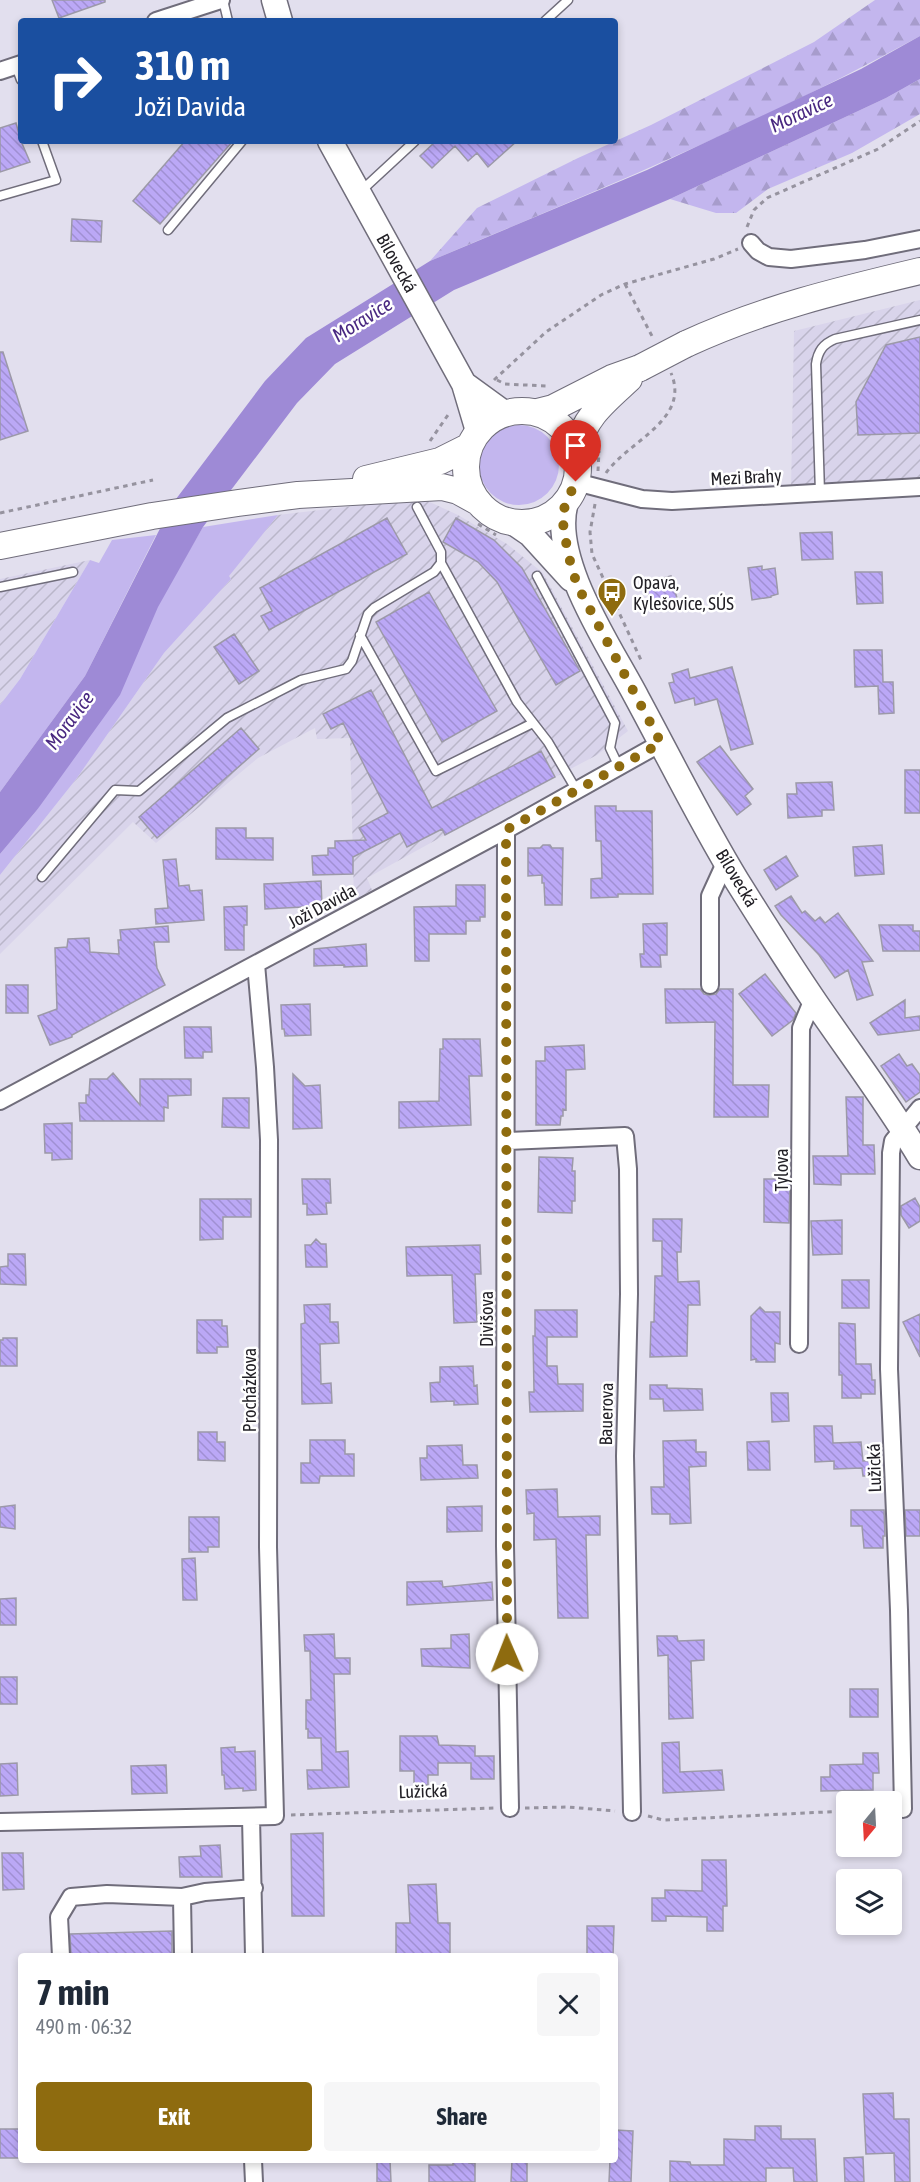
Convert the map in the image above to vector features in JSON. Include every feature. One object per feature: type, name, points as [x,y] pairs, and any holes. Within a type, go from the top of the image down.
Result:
[{"type":"main road","points":[[274,0],[279,18]]},
{"type":"main road","name":"Bílovecká","points":[[332,144],[464,384]]},
{"type":"main road","points":[[537,412],[553,408],[714,331],[793,303],[920,271]]},
{"type":"main road","points":[[576,450],[582,429],[590,417],[640,368]]},
{"type":"main road","points":[[464,384],[504,413]]},
{"type":"main road","points":[[464,384],[473,439]]},
{"type":"main road","points":[[0,546],[121,522],[298,495],[440,462],[473,439],[490,420],[504,413],[521,410],[537,412],[561,426],[570,437],[576,450]]},
{"type":"main road","name":"Bílovecká","points":[[473,439],[465,461],[465,475],[478,502],[498,518],[523,528],[537,540],[577,585]]},
{"type":"main road","name":"Bílovecká","points":[[576,450],[580,491],[562,517],[563,532],[577,585],[726,861],[813,999],[903,1128],[920,1157]]},
{"type":"main road","points":[[298,495],[442,487],[458,490],[478,502]]},
{"type":"main road","points":[[514,523],[538,521],[554,513],[580,491]]},
{"type":"street","points":[[165,18],[222,0]]},
{"type":"street","points":[[751,243],[758,251],[769,257],[791,259],[865,250],[920,239]]},
{"type":"street","name":"Mezi Brahy","points":[[580,491],[672,501],[920,487]]},
{"type":"street","name":"Joži Davida","points":[[0,1101],[577,792],[661,743]]},
{"type":"street","name":"Divišova","points":[[506,830],[506,1546],[510,1808]]},
{"type":"street","points":[[710,985],[710,896],[726,861]]},
{"type":"street","name":"Procházkova","points":[[256,963],[269,1140],[268,1547],[275,1816]]},
{"type":"street","name":"Tylova","points":[[799,1344],[801,1028],[813,999]]},
{"type":"street","name":"Lužická","points":[[903,1809],[899,1610],[889,1369],[891,1153],[893,1141],[920,1108]]},
{"type":"street","name":"Bauerova","points":[[506,1141],[625,1136],[628,1169],[629,1294],[625,1456],[632,1812]]},
{"type":"street","points":[[0,1822],[275,1816]]},
{"type":"street","points":[[251,1817],[254,1953]]},
{"type":"street","points":[[61,1953],[59,1917],[71,1897],[107,1894],[182,1897],[205,1892],[254,1888]]},
{"type":"street","points":[[182,1897],[183,1953]]},
{"type":"street","points":[[253,2163],[254,2182]]},
{"type":"lane","points":[[222,0],[227,18]]},
{"type":"lane","points":[[548,18],[568,0]]},
{"type":"lane","points":[[0,196],[56,180],[43,144]]},
{"type":"lane","points":[[168,230],[240,144]]},
{"type":"lane","points":[[362,200],[413,144]]},
{"type":"lane","points":[[820,493],[816,364],[819,351],[835,339],[920,320]]},
{"type":"lane","points":[[417,507],[441,552],[441,563],[517,702],[549,742],[577,792]]},
{"type":"lane","points":[[42,877],[115,790],[139,791],[227,718],[301,680],[346,669],[352,662],[364,620],[374,608],[434,572],[441,563]]},
{"type":"lane","points":[[0,586],[73,572]]},
{"type":"lane","points":[[537,576],[615,723],[610,748],[619,767]]},
{"type":"lane","points":[[360,635],[436,771],[533,723]]},
{"type":"path","points":[[496,379],[546,332],[588,302],[625,284],[714,259],[751,243],[747,232],[748,221],[754,210],[767,198],[878,149],[920,121]]},
{"type":"path","points":[[625,284],[656,344]]},
{"type":"path","points":[[633,641],[590,548],[590,532],[580,491],[605,475],[615,461],[660,423],[671,410],[676,389],[670,371]]},
{"type":"path","points":[[0,513],[153,480]]},
{"type":"path","name":"Lužická","points":[[275,1816],[568,1807],[632,1812],[663,1820],[836,1811]]},
{"type":"shaded area","points":[[920,300],[920,482],[791,490],[794,331]]},
{"type":"shaded area","points":[[421,498],[458,515],[507,544],[543,573],[628,731],[597,755],[367,878],[372,890],[354,900],[350,738],[317,739],[315,728],[258,758],[156,843],[133,822],[0,954],[0,875],[77,778],[164,653],[231,579],[228,576],[278,515]]},
{"type":"shaded area","points":[[90,560],[20,679],[0,705],[0,579]]},
{"type":"green space","points":[[875,0],[920,0],[920,36],[861,68],[740,127],[430,261],[477,208],[578,158],[609,144],[618,144],[618,140],[814,42]]},
{"type":"green space","points":[[920,79],[920,114],[852,153],[768,189],[736,213],[716,213],[670,199],[886,98]]},
{"type":"green space","points":[[519,425],[534,428],[547,437],[556,450],[559,465],[556,480],[547,493],[534,502],[519,505],[504,502],[491,493],[482,480],[479,465],[482,450],[491,437],[504,428]]},
{"type":"green space","points":[[278,515],[229,576],[231,579],[164,653],[77,778],[0,875],[0,854],[37,810],[203,527]]},
{"type":"green space","points":[[156,535],[85,676],[0,792],[0,705],[20,679],[90,560],[99,563],[112,540]]},
{"type":"water","name":"Moravice","points":[[920,36],[920,79],[886,98],[670,199],[454,290],[335,364],[297,403],[203,527],[158,607],[120,695],[37,810],[0,854],[0,792],[85,676],[173,503],[265,381],[306,338],[430,261],[647,170],[861,69]]},
{"type":"building","points":[[52,0],[105,0],[105,2],[59,18]]},
{"type":"building","points":[[16,123],[18,144],[22,144],[30,162],[0,172],[0,128]]},
{"type":"building","points":[[182,144],[230,144],[160,224],[133,201]]},
{"type":"building","points":[[433,144],[514,144],[488,167],[477,153],[468,161],[455,146],[432,168],[420,156]]},
{"type":"building","points":[[72,219],[102,221],[101,242],[71,241]]},
{"type":"building","points":[[920,337],[920,433],[858,435],[856,402],[886,345]]},
{"type":"building","points":[[0,352],[3,352],[28,431],[0,440]]},
{"type":"building","points":[[387,518],[407,554],[269,630],[261,616],[272,611],[260,588]]},
{"type":"building","points":[[456,518],[494,540],[522,568],[580,671],[556,685],[497,582],[478,562],[443,542]]},
{"type":"building","points":[[832,532],[833,559],[802,560],[800,533]]},
{"type":"building","points":[[762,566],[762,570],[775,568],[778,594],[752,600],[748,568]]},
{"type":"building","points":[[855,572],[882,572],[883,603],[857,604]]},
{"type":"building","points":[[671,576],[678,602],[653,609],[645,583]]},
{"type":"building","points":[[429,592],[497,711],[442,742],[376,622]]},
{"type":"building","points":[[234,634],[259,671],[239,684],[214,647]]},
{"type":"building","points":[[854,650],[882,650],[883,682],[893,682],[894,713],[879,714],[878,686],[855,687]]},
{"type":"building","points":[[732,667],[753,744],[731,750],[717,699],[695,705],[694,698],[675,703],[669,683],[674,682],[672,674],[688,669],[690,678]]},
{"type":"building","points":[[371,690],[432,808],[541,751],[555,777],[445,835],[442,829],[407,847],[400,833],[353,857],[353,874],[313,875],[312,856],[328,855],[328,848],[335,848],[335,841],[366,840],[359,828],[388,813],[343,723],[331,729],[323,714]]},
{"type":"building","points":[[241,728],[259,749],[157,838],[139,817]]},
{"type":"building","points":[[720,746],[753,789],[745,796],[751,804],[737,815],[697,762]]},
{"type":"building","points":[[905,770],[920,770],[920,813],[905,813]]},
{"type":"building","points":[[832,782],[834,810],[822,810],[822,816],[788,818],[787,794],[797,794],[796,783]]},
{"type":"building","points":[[595,806],[616,806],[616,811],[652,811],[653,894],[618,894],[618,897],[591,898],[591,879],[602,878],[601,841],[596,841]]},
{"type":"building","points":[[216,828],[246,828],[246,838],[273,838],[273,860],[216,859]]},
{"type":"building","points":[[543,845],[563,848],[562,905],[545,905],[542,875],[528,876],[528,848],[540,848]]},
{"type":"building","points":[[882,845],[884,874],[855,876],[853,847]]},
{"type":"building","points":[[786,856],[798,876],[776,890],[764,870]]},
{"type":"building","points":[[176,859],[179,886],[189,885],[190,891],[202,890],[204,920],[156,924],[155,909],[168,908],[163,860]]},
{"type":"building","points":[[321,881],[322,906],[265,909],[264,884]]},
{"type":"building","points":[[456,885],[485,885],[485,917],[480,917],[480,921],[466,921],[466,934],[429,934],[429,961],[415,961],[414,907],[456,906]]},
{"type":"building","points":[[791,896],[802,913],[805,911],[815,921],[820,917],[825,923],[838,913],[873,961],[862,962],[873,995],[857,1000],[848,970],[835,978],[819,955],[781,915],[775,906]]},
{"type":"building","points":[[247,906],[244,950],[225,950],[224,907]]},
{"type":"building","points":[[667,923],[667,955],[660,955],[661,967],[641,967],[640,954],[644,954],[643,924]]},
{"type":"building","points":[[879,925],[913,925],[913,931],[920,931],[920,951],[883,951]]},
{"type":"building","points":[[168,926],[169,942],[154,942],[157,968],[165,985],[72,1037],[50,1045],[38,1016],[57,1009],[55,948],[67,947],[68,939],[89,938],[90,952],[119,954],[120,930]]},
{"type":"building","points":[[366,944],[367,966],[314,966],[314,949]]},
{"type":"building","points":[[765,974],[796,1013],[793,1020],[772,1036],[739,994]]},
{"type":"building","points":[[6,985],[28,985],[28,1013],[6,1013]]},
{"type":"building","points":[[665,989],[700,989],[704,994],[709,995],[716,994],[720,989],[733,989],[733,1085],[769,1085],[768,1117],[714,1117],[715,1022],[666,1023]]},
{"type":"building","points":[[905,1000],[905,1018],[920,1016],[920,1030],[878,1035],[870,1023]]},
{"type":"building","points":[[310,1004],[311,1035],[285,1036],[284,1029],[282,1029],[281,1005]]},
{"type":"building","points":[[184,1027],[211,1027],[212,1052],[203,1052],[203,1058],[185,1058]]},
{"type":"building","points":[[443,1039],[480,1039],[482,1076],[469,1076],[471,1125],[399,1128],[399,1102],[439,1101],[440,1049],[443,1049]]},
{"type":"building","points":[[584,1045],[585,1069],[566,1070],[566,1110],[563,1109],[560,1125],[536,1125],[536,1061],[545,1061],[545,1047]]},
{"type":"building","points":[[899,1054],[907,1066],[912,1064],[920,1075],[920,1092],[906,1102],[881,1066]]},
{"type":"building","points":[[113,1073],[140,1105],[140,1079],[191,1079],[191,1095],[168,1096],[168,1108],[164,1107],[164,1121],[80,1121],[79,1103],[86,1103],[90,1079],[107,1079]]},
{"type":"building","points":[[293,1074],[305,1086],[320,1085],[322,1128],[293,1129]]},
{"type":"building","points":[[846,1097],[863,1097],[863,1145],[874,1145],[875,1174],[841,1174],[841,1185],[814,1184],[813,1156],[848,1156]]},
{"type":"building","points":[[223,1098],[249,1098],[249,1128],[222,1127]]},
{"type":"building","points":[[72,1123],[72,1159],[52,1160],[52,1153],[45,1153],[44,1124]]},
{"type":"building","points":[[539,1157],[573,1158],[575,1201],[572,1201],[572,1213],[538,1212]]},
{"type":"building","points":[[302,1179],[330,1179],[331,1203],[326,1203],[327,1214],[307,1215],[307,1204],[303,1204]]},
{"type":"building","points":[[764,1179],[790,1179],[789,1223],[764,1222]]},
{"type":"building","points":[[915,1198],[920,1207],[920,1221],[909,1228],[901,1215],[901,1206]]},
{"type":"building","points":[[200,1199],[251,1199],[251,1217],[223,1217],[223,1239],[200,1240]]},
{"type":"building","points":[[653,1219],[682,1219],[681,1252],[677,1252],[678,1282],[699,1281],[700,1305],[688,1305],[687,1356],[650,1357],[651,1322],[654,1322],[655,1276],[662,1276],[662,1241],[653,1241]]},
{"type":"building","points":[[842,1220],[842,1254],[813,1255],[811,1221]]},
{"type":"building","points":[[316,1239],[321,1244],[326,1244],[327,1267],[306,1267],[305,1245],[311,1245]]},
{"type":"building","points":[[480,1245],[481,1274],[475,1274],[477,1322],[454,1323],[452,1275],[407,1276],[406,1247]]},
{"type":"building","points":[[8,1254],[25,1254],[26,1285],[0,1284],[0,1267],[8,1266]]},
{"type":"building","points":[[842,1280],[869,1280],[869,1308],[842,1308]]},
{"type":"building","points":[[330,1304],[330,1322],[338,1322],[339,1343],[320,1344],[321,1384],[331,1383],[332,1403],[302,1404],[301,1324],[305,1323],[304,1305]]},
{"type":"building","points":[[760,1307],[765,1312],[780,1312],[780,1344],[775,1343],[775,1362],[751,1360],[751,1316]]},
{"type":"building","points":[[535,1310],[577,1310],[577,1337],[547,1337],[547,1366],[557,1366],[558,1384],[583,1384],[583,1411],[530,1412],[529,1392],[534,1392]]},
{"type":"building","points":[[920,1314],[920,1357],[903,1322]]},
{"type":"building","points":[[197,1320],[222,1320],[222,1326],[227,1326],[228,1347],[217,1347],[217,1353],[197,1353]]},
{"type":"building","points":[[839,1323],[855,1324],[856,1364],[871,1364],[872,1380],[875,1380],[875,1394],[861,1394],[861,1398],[842,1398],[842,1375],[839,1375]]},
{"type":"building","points":[[17,1338],[17,1366],[0,1366],[0,1340]]},
{"type":"building","points":[[473,1366],[478,1404],[454,1405],[454,1401],[431,1402],[430,1383],[440,1382],[440,1367]]},
{"type":"building","points":[[650,1385],[702,1389],[703,1410],[664,1411],[663,1399],[650,1399]]},
{"type":"building","points":[[771,1393],[788,1393],[789,1421],[772,1422]]},
{"type":"building","points":[[814,1426],[832,1426],[833,1443],[861,1442],[863,1461],[878,1460],[879,1476],[863,1476],[862,1468],[834,1469],[834,1461],[815,1462]]},
{"type":"building","points":[[198,1432],[217,1432],[217,1442],[225,1442],[225,1461],[198,1460]]},
{"type":"building","points":[[310,1440],[345,1440],[345,1454],[354,1454],[354,1476],[320,1476],[319,1483],[301,1483],[301,1463],[310,1463]]},
{"type":"building","points":[[696,1440],[696,1452],[706,1452],[706,1466],[689,1467],[691,1523],[670,1524],[670,1514],[652,1514],[651,1487],[664,1487],[663,1441]]},
{"type":"building","points":[[769,1441],[770,1470],[748,1470],[747,1442]]},
{"type":"building","points":[[462,1445],[463,1465],[477,1465],[478,1478],[421,1480],[420,1458],[427,1458],[427,1446]]},
{"type":"building","points":[[557,1489],[558,1517],[600,1516],[600,1535],[586,1535],[588,1618],[558,1618],[556,1539],[534,1540],[534,1513],[527,1514],[526,1490]]},
{"type":"building","points":[[15,1505],[15,1529],[0,1527],[0,1507]]},
{"type":"building","points":[[482,1506],[482,1531],[447,1532],[447,1507]]},
{"type":"building","points":[[851,1510],[884,1510],[883,1548],[864,1548],[862,1526],[851,1526]]},
{"type":"building","points":[[905,1510],[920,1510],[920,1536],[906,1536]]},
{"type":"building","points":[[189,1517],[219,1517],[219,1547],[208,1547],[208,1552],[189,1552]]},
{"type":"building","points":[[195,1558],[197,1600],[183,1600],[182,1559]]},
{"type":"building","points":[[442,1581],[443,1587],[492,1582],[493,1600],[407,1605],[407,1582]]},
{"type":"building","points":[[16,1598],[16,1625],[0,1625],[0,1599]]},
{"type":"building","points":[[334,1634],[335,1658],[350,1658],[350,1674],[334,1674],[336,1752],[348,1751],[349,1787],[308,1789],[307,1770],[322,1770],[321,1738],[308,1738],[308,1729],[306,1729],[306,1700],[311,1700],[310,1651],[305,1651],[304,1635]]},
{"type":"building","points":[[469,1634],[470,1668],[422,1666],[421,1649],[451,1648],[451,1635]]},
{"type":"building","points":[[657,1636],[677,1636],[678,1641],[704,1640],[704,1660],[691,1661],[693,1718],[669,1719],[668,1655],[658,1656]]},
{"type":"building","points":[[0,1677],[17,1677],[17,1704],[0,1704]]},
{"type":"building","points":[[850,1689],[878,1689],[878,1717],[850,1717]]},
{"type":"building","points":[[400,1736],[437,1736],[439,1745],[475,1746],[475,1756],[494,1756],[494,1779],[471,1779],[471,1763],[438,1763],[438,1775],[428,1775],[428,1785],[414,1785],[414,1771],[400,1771]]},
{"type":"building","points":[[679,1742],[680,1772],[722,1770],[724,1790],[663,1793],[662,1743]]},
{"type":"building","points":[[235,1747],[235,1752],[255,1751],[256,1790],[225,1789],[221,1748]]},
{"type":"building","points":[[863,1753],[878,1753],[879,1773],[873,1773],[873,1790],[821,1791],[821,1777],[830,1777],[830,1765],[863,1764]]},
{"type":"building","points":[[17,1763],[18,1795],[0,1796],[0,1764]]},
{"type":"building","points":[[166,1765],[167,1793],[132,1794],[131,1766]]},
{"type":"building","points":[[323,1833],[324,1916],[292,1916],[291,1834]]},
{"type":"building","points":[[220,1845],[222,1877],[180,1877],[179,1857],[201,1856],[200,1846]]},
{"type":"building","points":[[2,1853],[23,1853],[24,1889],[3,1890]]},
{"type":"building","points":[[702,1860],[726,1860],[727,1906],[723,1906],[723,1931],[707,1931],[707,1917],[666,1916],[666,1921],[652,1921],[652,1898],[665,1898],[665,1890],[702,1891]]},
{"type":"building","points":[[436,1884],[438,1923],[450,1923],[450,1953],[396,1953],[396,1923],[410,1923],[408,1885]]},
{"type":"building","points":[[587,1926],[614,1926],[613,1953],[587,1953]]},
{"type":"building","points":[[172,1931],[172,1953],[71,1953],[70,1934]]},
{"type":"building","points":[[893,2093],[894,2119],[909,2119],[910,2182],[895,2182],[894,2153],[866,2154],[863,2094]]},
{"type":"building","points":[[755,2126],[781,2126],[781,2139],[815,2139],[817,2182],[794,2182],[793,2168],[766,2168],[766,2182],[670,2182],[670,2161],[690,2162],[691,2165],[724,2165],[724,2139],[755,2140]]},
{"type":"building","points":[[0,2129],[18,2129],[18,2158],[0,2158]]},
{"type":"building","points":[[618,2130],[633,2131],[631,2182],[609,2182],[610,2163],[618,2163]]},
{"type":"building","points":[[863,2157],[864,2182],[845,2182],[844,2158]]},
{"type":"building","points":[[377,2163],[390,2163],[391,2182],[377,2182]]},
{"type":"building","points":[[453,2163],[475,2163],[475,2182],[429,2182],[429,2165],[453,2165]]},
{"type":"building","points":[[512,2163],[527,2163],[527,2182],[511,2182]]},
{"type":"place","name":"Opava, Kylešovice, SÚS","points":[[612,618]]},
{"type":"route","points":[[507,1654],[506,830],[661,743],[577,585],[563,532],[562,517],[566,502],[576,482]]}]
